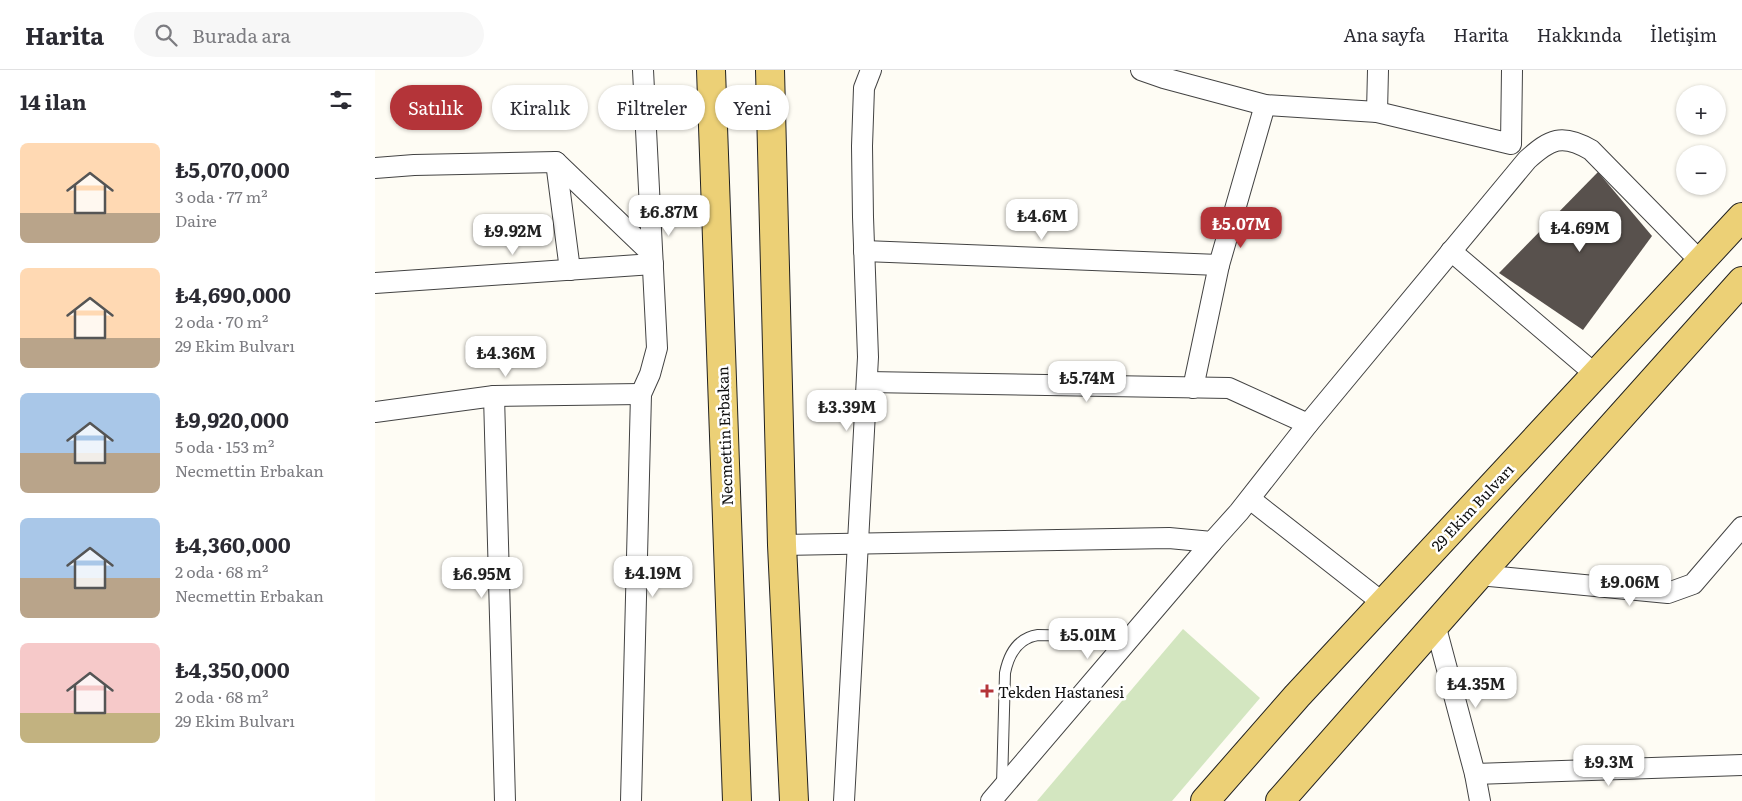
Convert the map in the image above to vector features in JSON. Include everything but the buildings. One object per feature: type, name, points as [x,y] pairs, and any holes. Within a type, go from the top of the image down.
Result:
[{"type":"main road","name":"Necmettin Erbakan","points":[[711,70],[737,801]]},
{"type":"main road","points":[[770,70],[782,545],[793,801]]},
{"type":"main road","name":"29 Ekim Bulvarı","points":[[1205,801],[1289,705],[1742,217]]},
{"type":"main road","points":[[1286,798],[1435,624],[1742,281]]},
{"type":"street","points":[[631,801],[641,394],[650,374],[657,348],[643,70]]},
{"type":"street","points":[[845,801],[868,357],[862,146],[865,88],[871,70]]},
{"type":"street","points":[[1141,70],[1265,105],[1377,112],[1511,144],[1527,160]]},
{"type":"street","points":[[1377,112],[1378,70]]},
{"type":"street","points":[[1511,144],[1512,70]]},
{"type":"street","points":[[1193,388],[1219,265],[1265,105]]},
{"type":"street","points":[[997,795],[1250,498],[1308,424],[1451,251],[1527,160],[1543,145],[1555,140],[1566,140],[1579,143],[1591,150],[1700,261]]},
{"type":"street","points":[[375,168],[413,165],[556,162],[652,259]]},
{"type":"street","points":[[556,162],[570,270]]},
{"type":"street","points":[[864,251],[1219,265]]},
{"type":"street","points":[[1451,251],[1595,374]]},
{"type":"street","points":[[375,283],[570,270],[652,259]]},
{"type":"street","points":[[867,382],[1229,388],[1308,424]]},
{"type":"street","points":[[375,412],[494,396],[641,394]]},
{"type":"street","points":[[494,396],[505,801]]},
{"type":"street","points":[[1250,498],[1383,603]]},
{"type":"street","points":[[1479,575],[1668,593],[1693,584],[1741,530]]},
{"type":"street","points":[[782,545],[1169,538],[1212,542]]},
{"type":"street","points":[[1435,624],[1475,774],[1480,801]]},
{"type":"street","points":[[1475,774],[1742,765]]},
{"type":"lane","points":[[997,795],[1005,672],[1010,655],[1016,646],[1028,638],[1038,635],[1131,637]]},
{"type":"green space","points":[[1183,629],[1260,698],[1172,801],[1037,801]]},
{"type":"place","name":"Tekden Hastanesi","points":[[987,691]]}]
